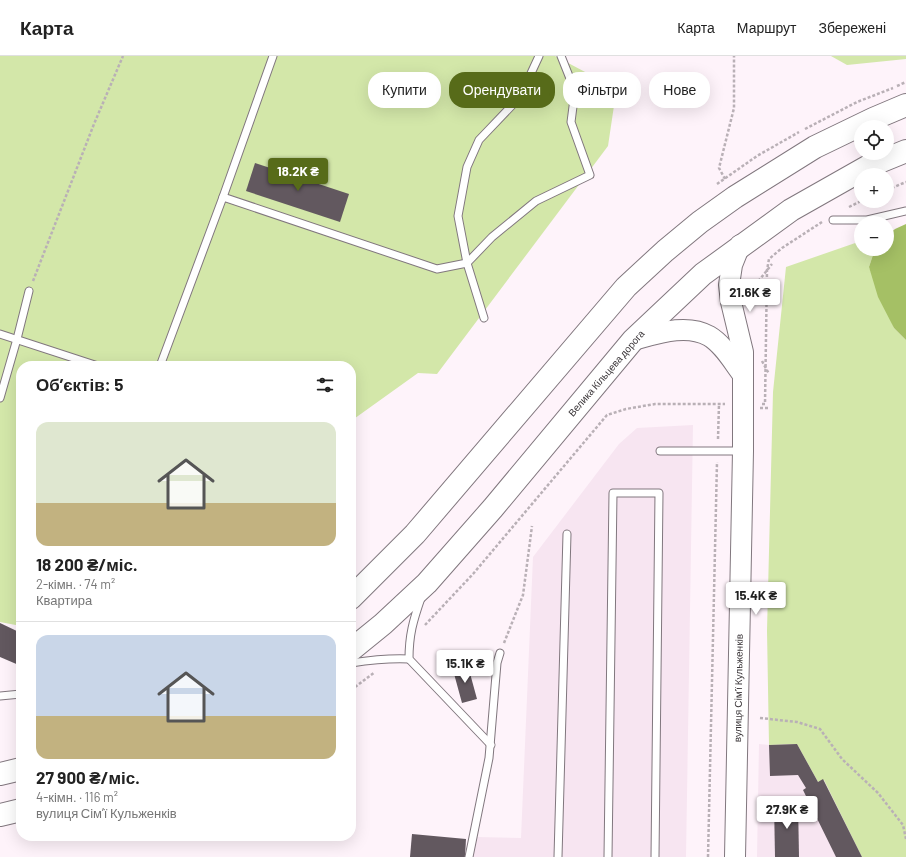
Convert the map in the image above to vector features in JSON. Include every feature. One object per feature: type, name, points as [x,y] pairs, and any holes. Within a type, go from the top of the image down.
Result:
[{"type":"main road","points":[[356,593],[415,534],[626,288],[665,250],[735,196],[815,147],[906,105]]},
{"type":"main road","name":"Велика Кільцева дорога","points":[[356,646],[383,624],[426,583],[493,508],[633,340],[703,274],[740,245],[791,210],[867,167],[906,151]]},
{"type":"main road","name":"вулиця Сімʼї Кульженків","points":[[735,857],[743,451],[743,352],[731,302],[729,285],[732,265],[740,245]]},
{"type":"main road","points":[[633,340],[669,330],[691,331],[708,336],[723,348],[743,375]]},
{"type":"main road","points":[[0,774],[16,770]]},
{"type":"main road","points":[[0,815],[16,811]]},
{"type":"lane","points":[[162,361],[223,197],[273,56]]},
{"type":"lane","points":[[484,318],[467,263],[458,216],[467,167],[479,140],[520,97],[539,56]]},
{"type":"lane","points":[[223,197],[437,269],[467,263],[492,237],[536,200],[590,175],[571,122],[575,91],[561,56]]},
{"type":"lane","points":[[833,220],[867,220],[906,212]]},
{"type":"lane","points":[[0,398],[17,340],[29,291]]},
{"type":"lane","points":[[0,334],[82,361]]},
{"type":"lane","points":[[660,451],[743,451]]},
{"type":"lane","points":[[608,857],[613,493],[659,493],[655,857]]},
{"type":"lane","points":[[558,857],[567,534]]},
{"type":"lane","points":[[409,659],[409,642],[412,621],[426,583]]},
{"type":"lane","points":[[469,857],[491,745],[497,663],[500,653]]},
{"type":"lane","points":[[356,662],[392,658],[409,659],[491,745]]},
{"type":"lane","points":[[0,696],[16,694]]},
{"type":"path","points":[[29,291],[94,124],[123,56]]},
{"type":"path","points":[[734,56],[734,108],[719,168],[735,196]]},
{"type":"path","points":[[894,187],[906,182]]},
{"type":"path","points":[[843,210],[854,205]]},
{"type":"path","points":[[409,642],[473,574],[607,415],[626,409],[655,404],[765,404],[767,270],[769,259],[782,248],[825,220]]},
{"type":"path","points":[[748,295],[772,264]]},
{"type":"path","points":[[760,357],[769,374]]},
{"type":"path","points":[[708,857],[719,404]]},
{"type":"path","points":[[500,653],[523,595],[532,526]]},
{"type":"path","points":[[356,686],[392,658]]},
{"type":"path","points":[[760,718],[797,722],[820,729],[842,760],[878,793],[902,824],[906,838]]},
{"type":"shaded area","points":[[693,425],[686,857],[473,857],[477,837],[521,838],[533,557],[619,444],[637,428]]},
{"type":"shaded area","points":[[759,744],[797,744],[818,782],[823,779],[862,857],[757,857]]},
{"type":"green space","points":[[0,56],[555,56],[585,72],[563,72],[563,108],[614,108],[608,146],[437,374],[418,373],[356,417],[356,361],[16,361],[16,625],[0,622]]},
{"type":"green space","points":[[831,56],[906,56],[906,59],[847,65]]},
{"type":"green space","points":[[906,224],[906,340],[894,328],[878,297],[869,267],[873,256],[894,256],[895,229]]},
{"type":"green space","points":[[854,243],[854,256],[873,256],[869,267],[894,328],[906,340],[906,857],[862,857],[824,780],[818,782],[797,744],[769,745],[767,631],[773,392],[786,267]]},
{"type":"building","points":[[255,163],[349,194],[340,222],[246,191]]},
{"type":"building","points":[[0,623],[16,631],[16,664],[0,657]]},
{"type":"building","points":[[468,666],[477,699],[462,703],[453,670]]},
{"type":"building","points":[[797,744],[818,782],[823,779],[862,857],[836,857],[803,790],[806,788],[798,775],[770,776],[769,745]]},
{"type":"building","points":[[798,802],[799,857],[775,857],[774,803]]},
{"type":"building","points":[[412,834],[466,839],[465,857],[410,857]]}]
